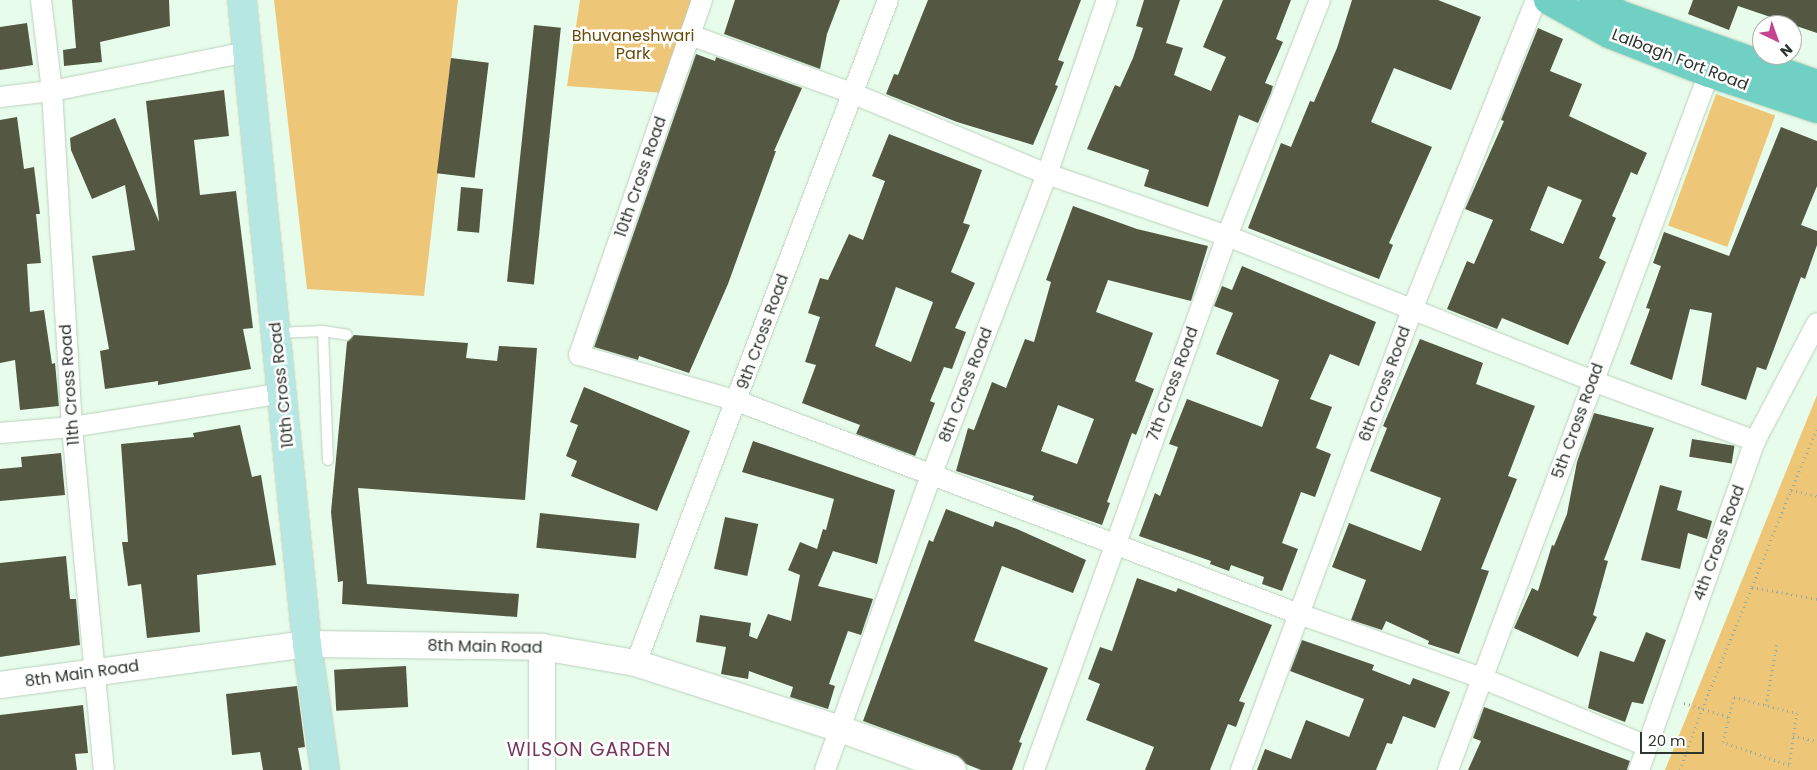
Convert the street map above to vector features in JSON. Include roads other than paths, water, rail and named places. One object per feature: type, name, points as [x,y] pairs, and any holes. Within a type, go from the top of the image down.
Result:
[{"type":"main road","name":"10th Cross Road","points":[[242,0],[284,393],[307,644],[325,770]]},
{"type":"main road","name":"Lalbagh Fort Road","points":[[1548,0],[1609,34],[1709,73],[1817,109]]},
{"type":"main road","name":"Lalbagh Fort Road","points":[[1594,0],[1624,8],[1817,84]]},
{"type":"street","name":"11th Cross Road","points":[[41,0],[52,91],[72,427],[93,673],[104,770]]},
{"type":"street","name":"10th Cross Road","points":[[702,0],[580,355],[737,401]]},
{"type":"street","name":"9th Cross Road","points":[[636,663],[888,0]]},
{"type":"street","name":"8th Cross Road","points":[[825,770],[931,476],[1047,174],[1107,0]]},
{"type":"street","name":"7th Cross Road","points":[[1034,770],[1227,236],[1320,0]]},
{"type":"street","name":"6th Cross Road","points":[[1242,770],[1412,310],[1536,0]]},
{"type":"street","points":[[690,35],[852,93],[1047,174],[1227,236],[1593,381],[1756,441]]},
{"type":"street","points":[[0,96],[52,91],[248,52]]},
{"type":"street","name":"5th Cross Road","points":[[1448,770],[1709,73]]},
{"type":"street","name":"4th Cross Road","points":[[1639,770],[1756,441],[1817,323]]},
{"type":"street","points":[[0,433],[72,427],[284,393]]},
{"type":"street","points":[[737,401],[1299,614],[1482,678],[1647,746]]},
{"type":"street","name":"8th Main Road","points":[[0,685],[307,644],[542,647],[636,663],[840,729],[944,768]]},
{"type":"street","points":[[542,647],[542,770]]},
{"type":"lane","points":[[323,331],[328,460]]},
{"type":"lane","points":[[277,333],[323,331],[347,335]]},
{"type":"district","name":"WILSON GARDEN","points":[[589,750]]},
{"type":"park label","name":"Bhuvaneshwari Park","points":[[633,45]]}]
